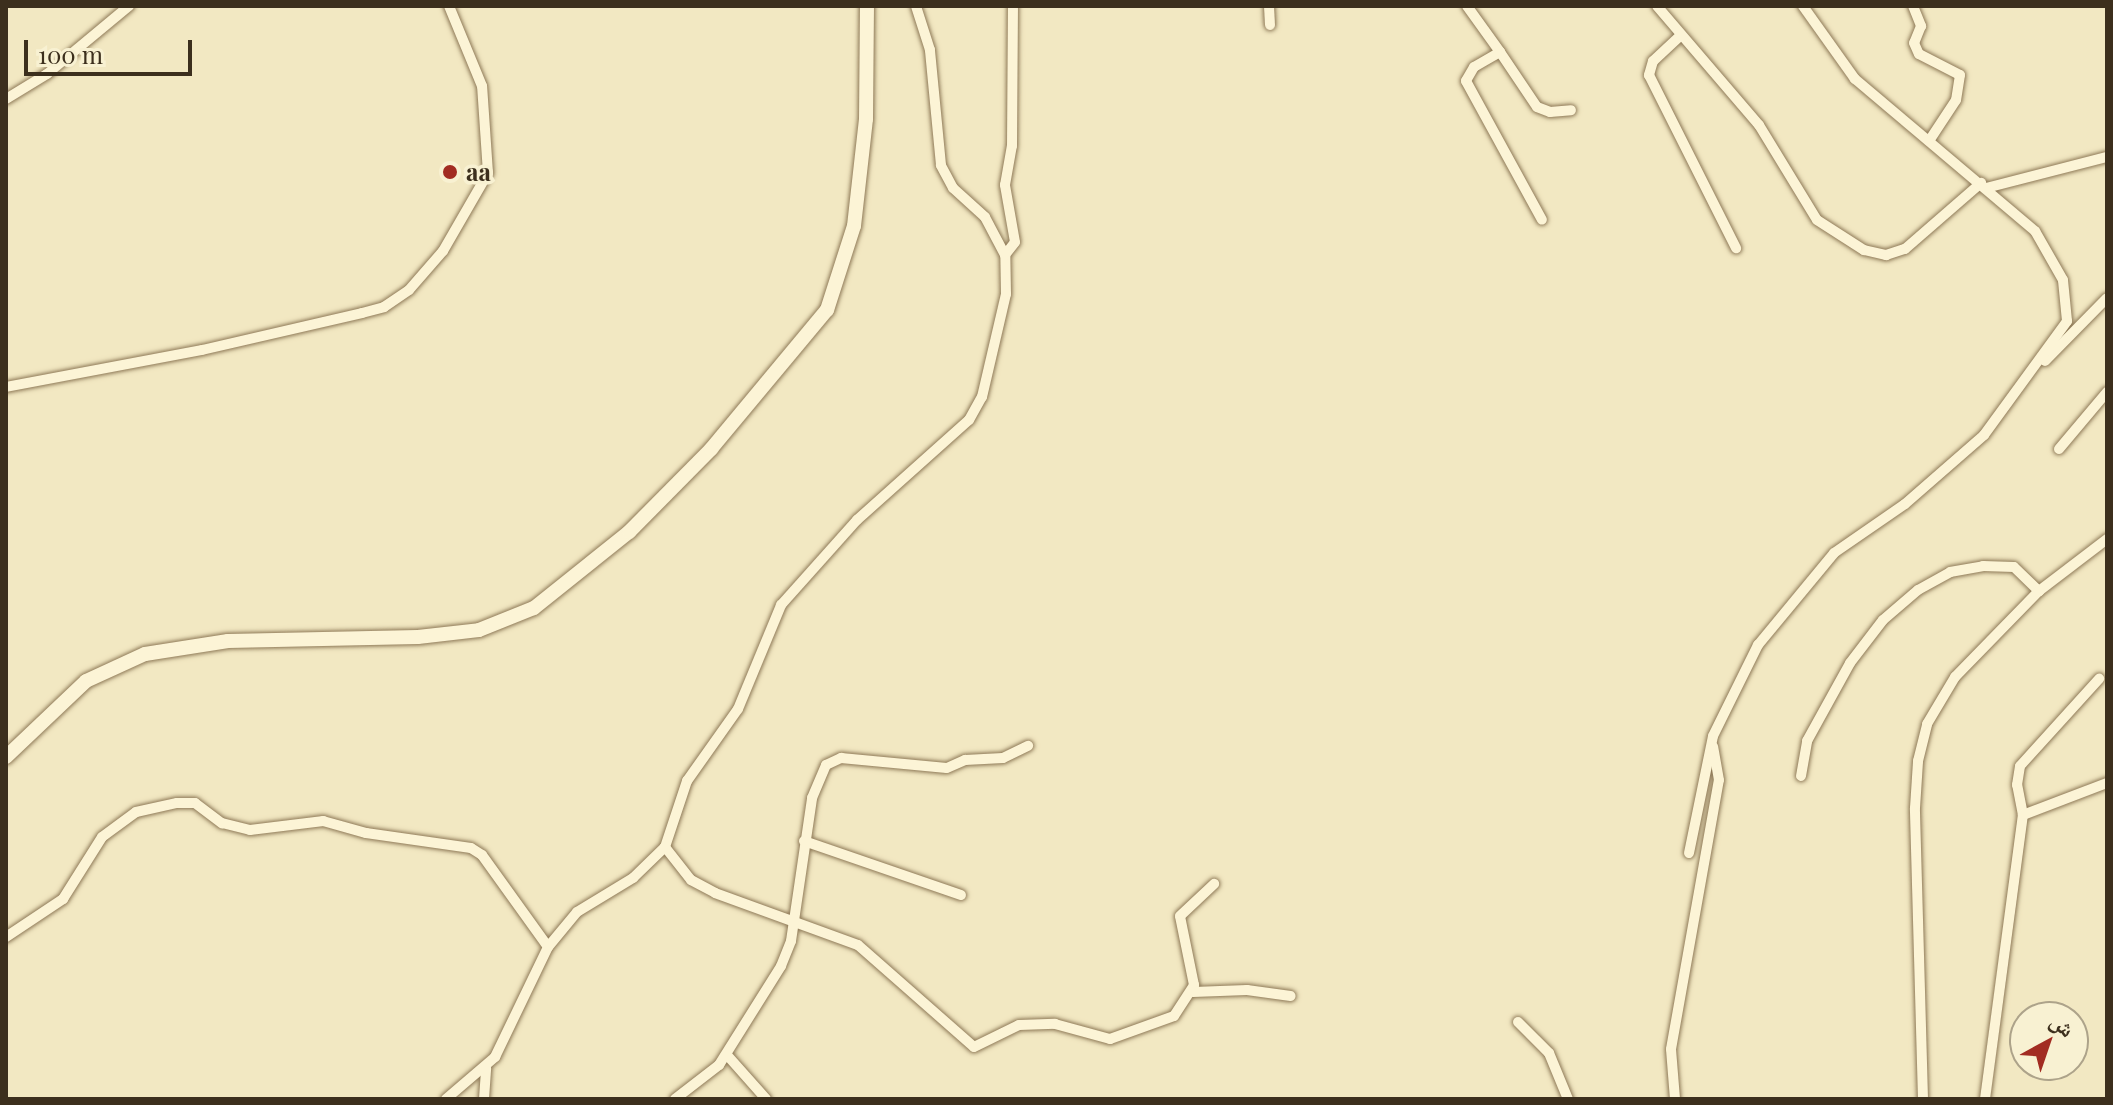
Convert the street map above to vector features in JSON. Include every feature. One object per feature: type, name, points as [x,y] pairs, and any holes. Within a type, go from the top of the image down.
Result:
[{"type":"main road","points":[[6,757],[86,681],[145,654],[228,641],[418,637],[479,630],[534,608],[629,532],[711,449],[827,310],[854,226],[866,119],[867,6]]},
{"type":"street","points":[[6,99],[47,74],[129,6]]},
{"type":"street","points":[[6,387],[202,350],[362,313],[384,307],[409,290],[443,251],[488,173],[482,86],[449,6]]},
{"type":"street","points":[[446,1099],[486,1068],[504,1042],[548,947],[577,912],[633,878],[665,847],[692,771],[738,709],[781,605],[857,520],[977,410],[1004,303],[1005,255],[985,217],[953,188],[941,165],[930,50],[916,6]]},
{"type":"street","points":[[1005,255],[1015,242],[1005,185],[1011,152],[1013,6]]},
{"type":"street","points":[[1269,6],[1270,25]]},
{"type":"street","points":[[1467,6],[1537,107],[1550,112],[1571,110]]},
{"type":"street","points":[[1657,6],[1759,125],[1817,220],[1864,250],[1886,255],[1905,249],[1983,186],[2107,157]]},
{"type":"street","points":[[1689,853],[1712,745],[1758,645],[1793,598],[1834,553],[1905,504],[1984,435],[2067,321],[2069,301],[2055,261],[2035,231],[1855,79],[1803,6]]},
{"type":"street","points":[[1913,6],[1921,26],[1914,43],[1919,54],[1960,75],[1956,100],[1929,141]]},
{"type":"street","points":[[1680,36],[1653,61],[1649,75],[1736,248]]},
{"type":"street","points":[[1500,52],[1474,67],[1466,81],[1542,220]]},
{"type":"street","points":[[2032,373],[2107,298]]},
{"type":"street","points":[[2059,449],[2107,392]]},
{"type":"street","points":[[1923,1099],[1918,761],[1938,698],[2039,591],[2107,539]]},
{"type":"street","points":[[1801,776],[1807,741],[1850,663],[1883,620],[1918,590],[1950,572],[1983,566],[2014,567],[2039,591]]},
{"type":"street","points":[[1985,1099],[2023,815],[2017,785],[2020,766],[2099,679]]},
{"type":"street","points":[[1675,1099],[1671,1049],[1719,780],[1712,745]]},
{"type":"street","points":[[675,1099],[727,1055],[781,966],[793,921],[804,841],[820,773],[832,761],[947,768],[965,760],[1003,758],[1028,746]]},
{"type":"street","points":[[2023,815],[2107,783]]},
{"type":"street","points":[[6,937],[63,899],[102,837],[136,812],[177,803],[195,803],[222,823],[250,830],[323,821],[366,833],[471,848],[482,855],[548,947]]},
{"type":"street","points":[[804,841],[961,895]]},
{"type":"street","points":[[665,847],[691,880],[858,945],[974,1047],[1000,1031],[1038,1022],[1100,1038],[1122,1037],[1174,1016],[1193,992],[1180,916],[1214,884]]},
{"type":"street","points":[[1193,992],[1247,990],[1291,996]]},
{"type":"street","points":[[1518,1022],[1549,1053],[1568,1099]]},
{"type":"street","points":[[727,1055],[766,1099]]},
{"type":"street","points":[[484,1099],[486,1068]]},
{"type":"place","name":"aa","points":[[450,172]]}]
